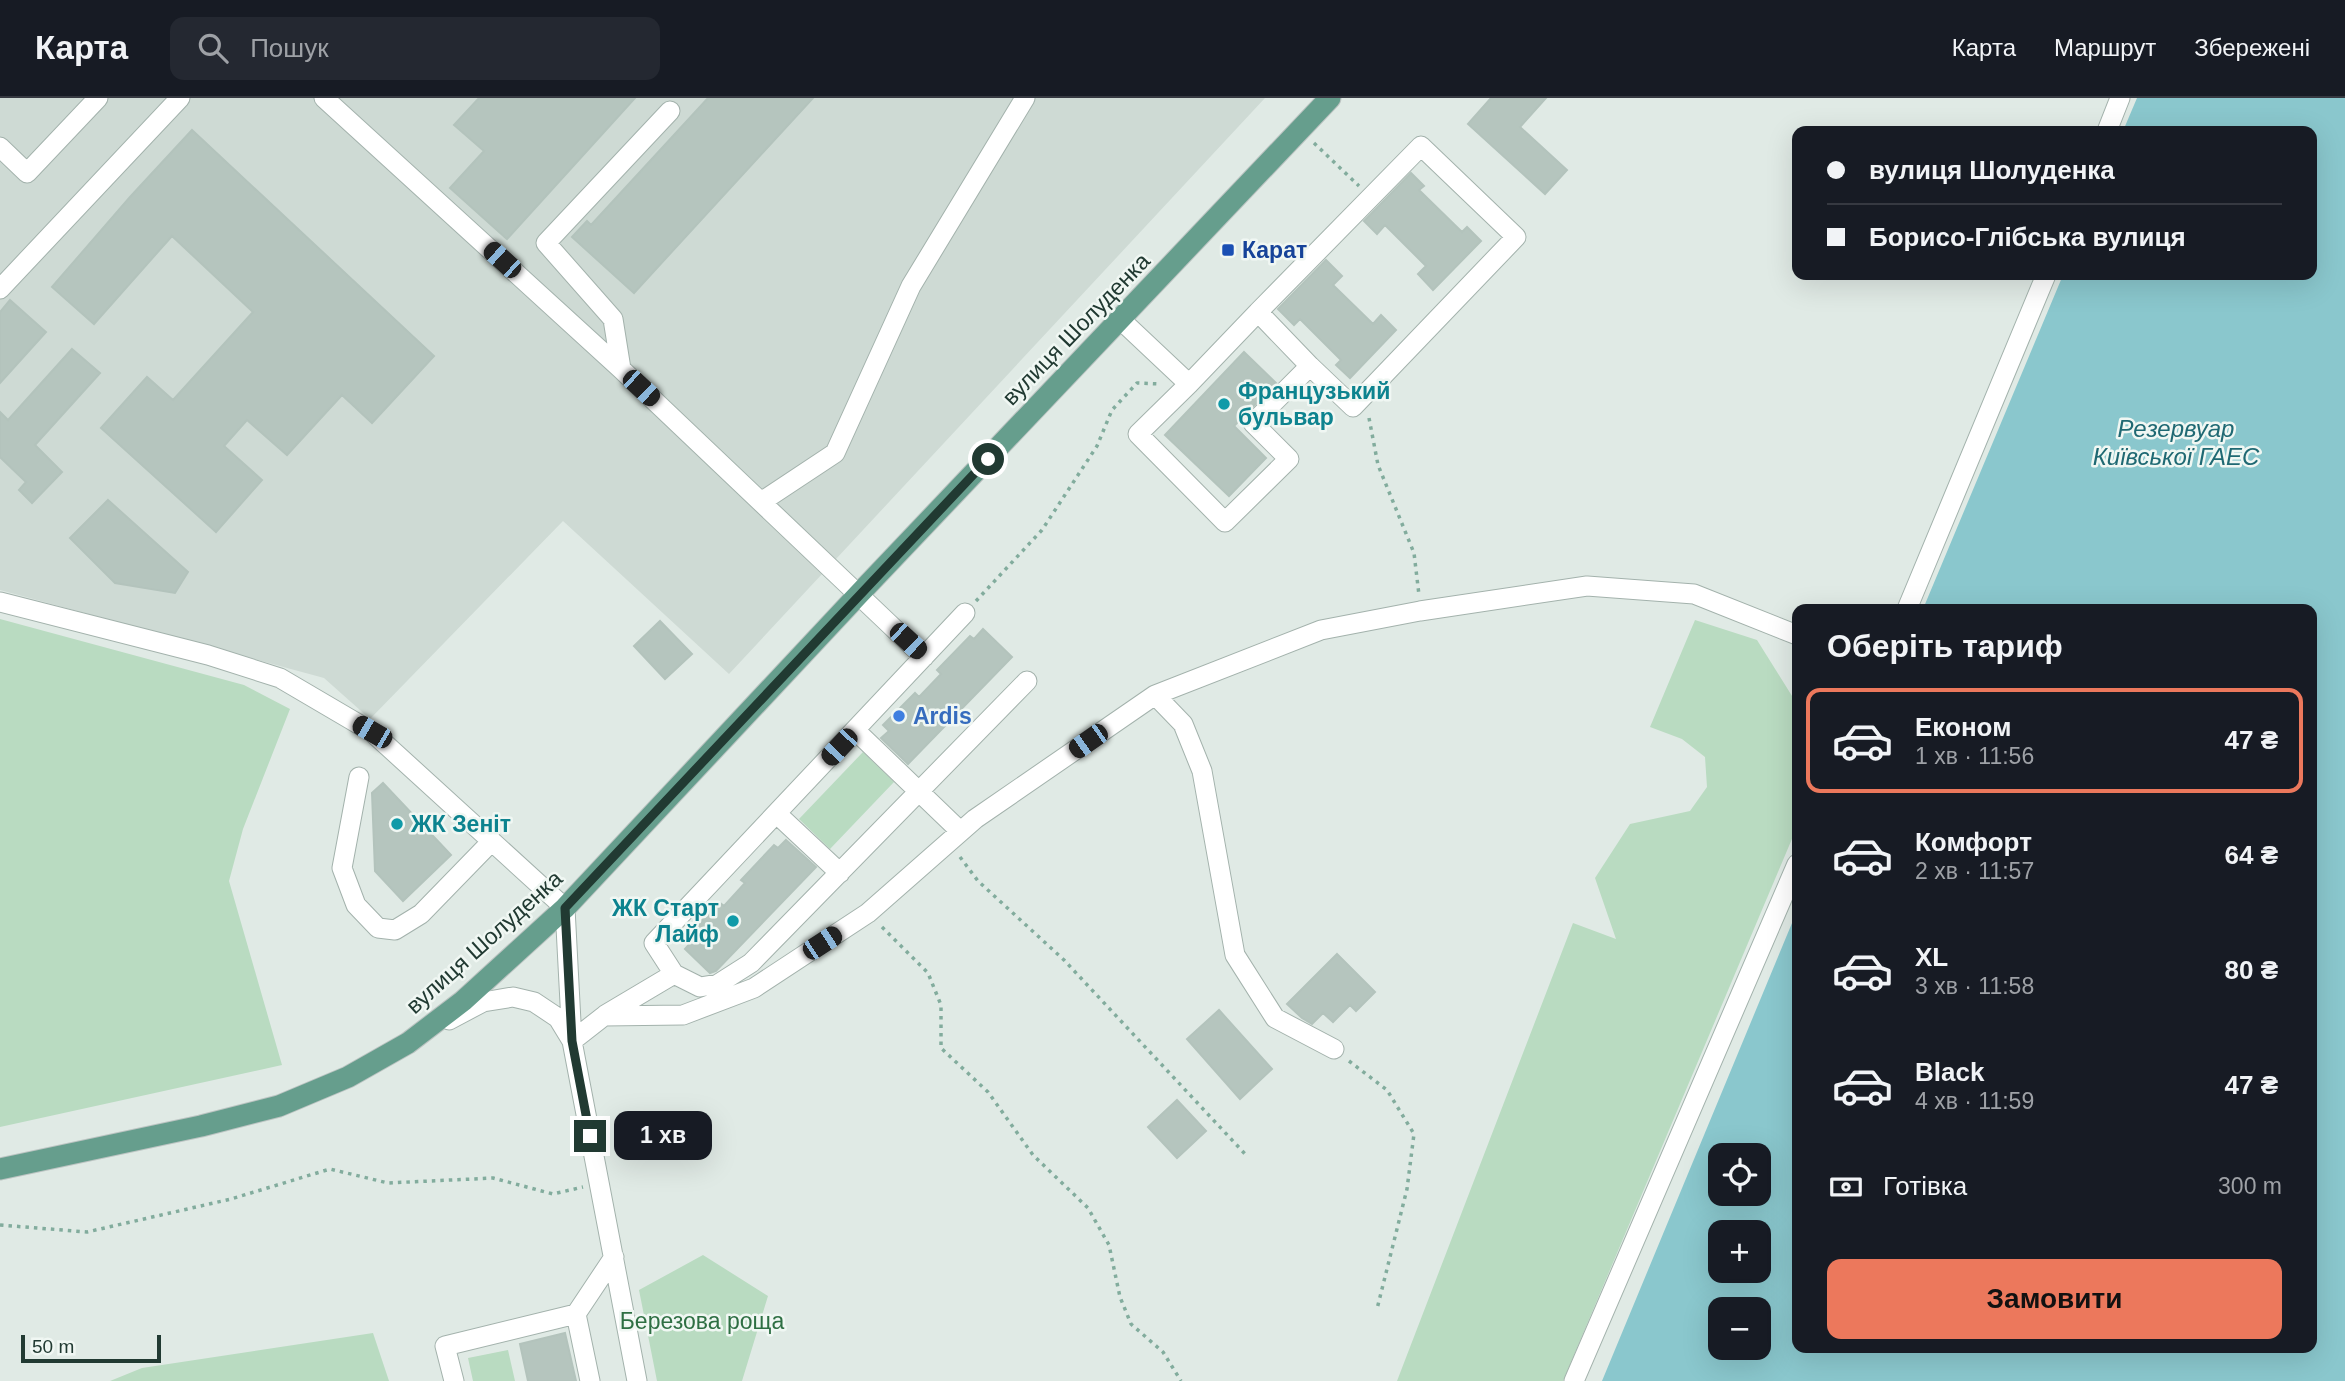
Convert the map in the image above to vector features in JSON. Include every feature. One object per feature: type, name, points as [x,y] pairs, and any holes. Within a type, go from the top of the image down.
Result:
[{"type":"main road","name":"вулиця Шолуденка","points":[[0,1169],[201,1126],[279,1106],[348,1077],[408,1043],[463,1001],[565,908],[1330,98]]},
{"type":"street","points":[[0,148],[27,173],[97,98]]},
{"type":"street","points":[[0,289],[180,98]]},
{"type":"street","points":[[324,98],[621,369],[924,657]]},
{"type":"street","points":[[761,502],[835,453],[911,286],[1025,98]]},
{"type":"street","points":[[2108,126],[2120,98]]},
{"type":"street","points":[[621,369],[613,319],[546,243],[670,111]]},
{"type":"street","points":[[1258,312],[1353,407],[1516,237],[1421,146],[1138,434],[1225,523],[1289,459],[1253,423],[1310,366]]},
{"type":"street","points":[[1909,604],[2044,280]]},
{"type":"street","points":[[1121,320],[1189,384]]},
{"type":"street","points":[[604,1016],[683,1015],[754,988],[868,913],[954,836],[1156,695],[1321,630],[1420,611],[1587,586],[1695,594],[1792,633]]},
{"type":"street","points":[[0,603],[208,655],[280,678],[372,732],[565,908],[572,1041],[636,1381]]},
{"type":"street","points":[[965,613],[654,943],[674,974],[700,987],[718,984],[751,963],[1027,681]]},
{"type":"street","points":[[1156,695],[1183,724],[1202,771],[1235,956],[1275,1018],[1334,1049]]},
{"type":"street","points":[[855,730],[919,791],[954,836]]},
{"type":"street","points":[[359,777],[342,868],[356,905],[377,928],[395,930],[421,914],[492,841]]},
{"type":"street","points":[[777,814],[840,873]]},
{"type":"street","points":[[1574,1381],[1792,876]]},
{"type":"street","points":[[572,1041],[604,1016],[674,974]]},
{"type":"street","points":[[408,1043],[483,1002],[513,997],[534,1002],[558,1018],[572,1041]]},
{"type":"street","points":[[454,1381],[445,1346],[576,1314],[614,1257]]},
{"type":"street","points":[[576,1314],[590,1381]]},
{"type":"path","points":[[1300,130],[1370,197]]},
{"type":"path","points":[[965,613],[1042,530],[1097,446],[1112,410],[1137,383],[1189,384]]},
{"type":"path","points":[[1364,394],[1378,465],[1414,553],[1420,611]]},
{"type":"path","points":[[954,836],[978,880],[1064,960],[1246,1155]]},
{"type":"path","points":[[868,913],[928,973],[941,1005],[941,1048],[988,1092],[1032,1155],[1088,1208],[1109,1245],[1120,1297],[1131,1324],[1163,1352],[1181,1381]]},
{"type":"path","points":[[1334,1049],[1387,1090],[1413,1133],[1407,1189],[1377,1309]]},
{"type":"path","points":[[0,1225],[87,1232],[231,1199],[330,1169],[388,1183],[493,1178],[553,1194],[599,1183]]},
{"type":"shaded area","points":[[0,98],[1265,98],[729,674],[563,521],[370,719],[324,678],[0,590]]},
{"type":"green space","points":[[0,619],[244,685],[290,709],[243,829],[229,881],[282,1065],[0,1127]]},
{"type":"green space","points":[[1695,620],[1757,640],[1792,696],[1792,839],[1563,1381],[1397,1381],[1573,923],[1616,939],[1595,878],[1630,824],[1690,811],[1707,787],[1705,757],[1682,739],[1650,727]]},
{"type":"green space","points":[[863,752],[894,782],[830,849],[799,819]]},
{"type":"green space","name":"Березова роща","points":[[703,1255],[768,1296],[742,1381],[657,1381],[639,1290]]},
{"type":"green space","points":[[373,1333],[389,1381],[110,1381],[142,1368]]},
{"type":"green space","points":[[508,1350],[515,1381],[473,1381],[468,1358]]},
{"type":"water","name":"Резервуар Київської ГАЕС","points":[[2137,98],[2345,98],[2345,1381],[1602,1381],[1792,923],[1792,1353],[2317,1353],[2317,604],[1925,604],[2061,280],[2317,280],[2317,126],[2125,126]]},
{"type":"building","points":[[479,98],[635,98],[507,239],[450,188],[484,151],[454,125]]},
{"type":"building","points":[[708,98],[813,98],[634,293],[572,237],[587,221],[591,225]]},
{"type":"building","points":[[1491,98],[1546,98],[1520,127],[1567,170],[1545,194],[1468,124]]},
{"type":"building","points":[[192,130],[434,356],[372,423],[342,395],[287,455],[247,420],[224,446],[262,480],[216,532],[101,428],[147,377],[173,400],[253,312],[172,236],[94,324],[52,287]]},
{"type":"building","points":[[1411,173],[1424,186],[1419,190],[1462,232],[1467,227],[1481,241],[1433,290],[1418,274],[1426,266],[1385,225],[1377,234],[1364,221]]},
{"type":"building","points":[[1326,260],[1342,276],[1333,285],[1373,324],[1381,315],[1396,330],[1350,378],[1336,365],[1341,360],[1300,319],[1294,325],[1278,309]]},
{"type":"building","points":[[10,300],[46,332],[0,383],[0,312]]},
{"type":"building","points":[[72,349],[100,373],[35,445],[62,472],[32,503],[19,490],[26,482],[0,457],[0,412],[8,420]]},
{"type":"building","name":"Французький бульвар","points":[[1244,352],[1276,383],[1234,426],[1266,458],[1229,496],[1165,435]]},
{"type":"building","points":[[108,500],[188,572],[175,593],[115,583],[70,538]]},
{"type":"building","points":[[660,621],[692,654],[665,679],[634,646]]},
{"type":"building","points":[[983,629],[1012,657],[908,764],[881,738],[889,731],[883,725],[915,693],[919,697],[941,674],[937,670],[970,636],[974,639]]},
{"type":"building","name":"ЖК Зеніт","points":[[383,783],[451,855],[403,901],[375,871],[372,793]]},
{"type":"building","name":"ЖК Старт Лайф","points":[[786,840],[816,867],[716,971],[710,973],[685,949],[693,940],[688,935],[719,902],[724,906],[745,883],[741,880],[774,845],[778,848]]},
{"type":"building","points":[[1337,954],[1375,992],[1356,1011],[1350,1005],[1333,1022],[1323,1013],[1312,1024],[1287,1004]]},
{"type":"building","points":[[1219,1010],[1272,1069],[1240,1099],[1187,1039]]},
{"type":"building","points":[[1177,1100],[1206,1131],[1177,1158],[1148,1127]]},
{"type":"building","points":[[565,1333],[576,1381],[528,1381],[520,1344]]},
{"type":"place","name":"Карат","points":[[1228,250]]},
{"type":"place","name":"Французький бульвар","points":[[1224,404]]},
{"type":"place","name":"Ardis","points":[[899,716]]},
{"type":"place","name":"ЖК Зеніт","points":[[397,824]]},
{"type":"place","name":"ЖК Старт Лайф","points":[[733,921]]},
{"type":"route","points":[[590,1136],[572,1041],[565,908],[988,459]]}]
